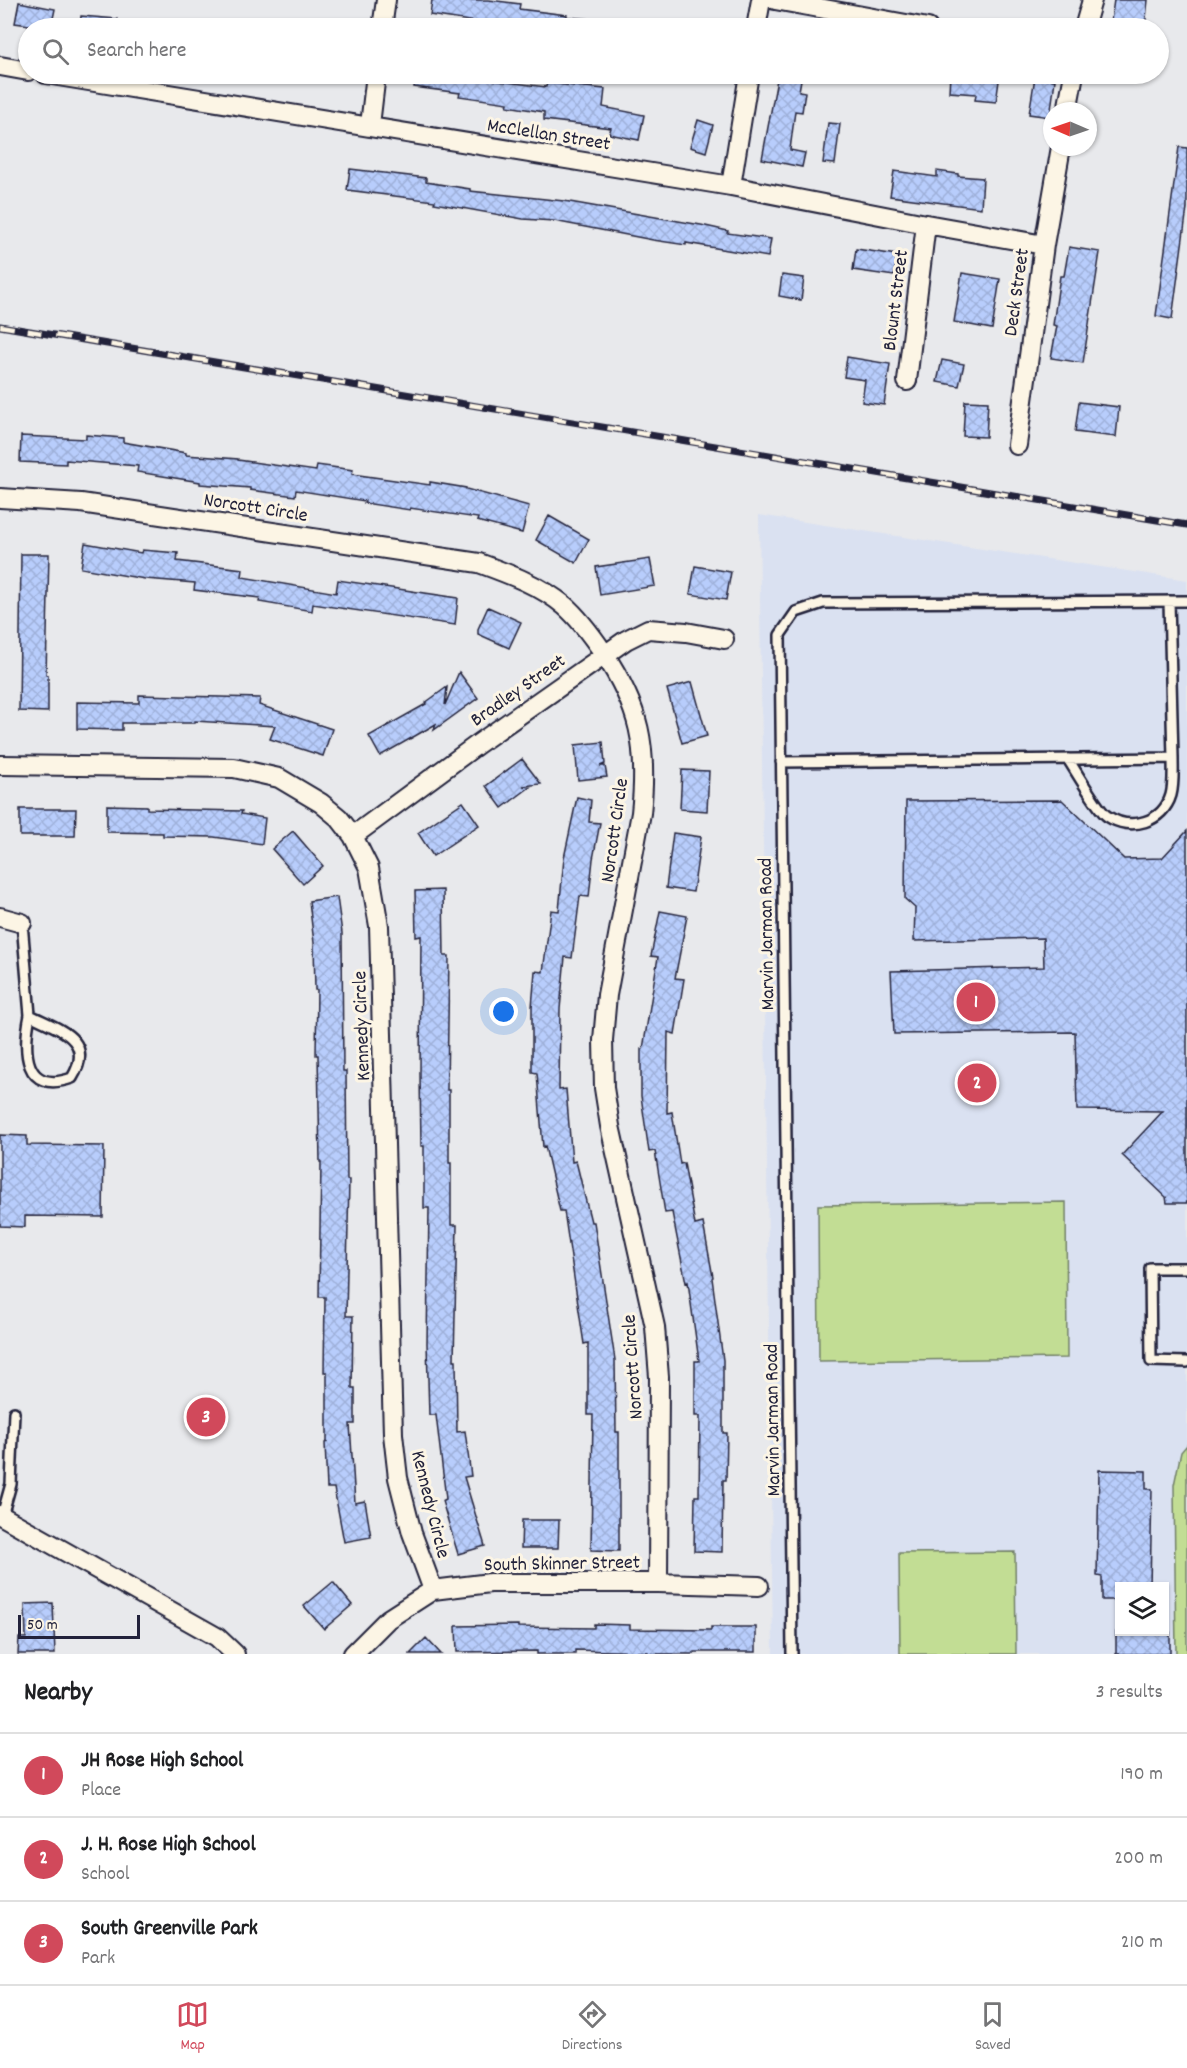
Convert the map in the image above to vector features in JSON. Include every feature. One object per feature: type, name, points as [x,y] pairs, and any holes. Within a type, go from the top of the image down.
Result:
[{"type":"street","points":[[383,18],[386,0]]},
{"type":"street","points":[[758,18],[761,0]]},
{"type":"street","points":[[775,0],[873,18]]},
{"type":"street","points":[[1087,18],[1092,0]]},
{"type":"street","points":[[0,66],[18,69]]},
{"type":"street","name":"McClellan Street","points":[[110,84],[731,186],[926,224],[1044,244]]},
{"type":"street","points":[[370,125],[375,84]]},
{"type":"street","points":[[731,186],[747,84]]},
{"type":"street","points":[[1069,102],[1072,84]]},
{"type":"street","name":"Deck Street","points":[[1017,445],[1044,244],[1059,156]]},
{"type":"street","name":"Blount Street","points":[[907,381],[926,224]]},
{"type":"street","name":"Norcott Circle","points":[[0,498],[81,503],[479,563],[524,579],[565,606],[589,632],[626,689],[641,734],[644,760],[641,813],[607,994],[603,1040],[604,1088],[609,1126],[655,1327],[659,1377],[658,1583]]},
{"type":"street","name":"Bradley Street","points":[[353,836],[604,654],[627,640],[648,629],[686,632],[724,639]]},
{"type":"street","name":"Kennedy Circle","points":[[0,765],[234,768],[279,778],[321,803],[339,818],[353,836],[369,868],[379,926],[393,1434],[398,1478],[412,1533],[433,1590]]},
{"type":"street","points":[[0,917],[22,923]]},
{"type":"street","points":[[1,1515],[217,1637],[235,1654]]},
{"type":"street","name":"South Skinner Street","points":[[353,1654],[388,1619],[433,1590],[490,1583],[658,1583],[759,1586]]},
{"type":"lane","points":[[1068,759],[1106,816],[1123,823],[1140,824],[1155,819],[1164,810],[1172,794],[1173,758],[1169,601]]},
{"type":"lane","name":"Marvin Jarman Road","points":[[792,1654],[780,635],[796,612],[824,603],[1187,602]]},
{"type":"lane","points":[[781,762],[1173,758]]},
{"type":"lane","points":[[22,923],[30,1015],[26,1043],[29,1065],[41,1081],[50,1083],[72,1078],[77,1070],[80,1057],[78,1046],[71,1035],[30,1015]]},
{"type":"lane","points":[[1187,1268],[1150,1268],[1151,1361],[1187,1362]]},
{"type":"lane","points":[[1,1515],[10,1484],[14,1412]]},
{"type":"shaded area","points":[[759,515],[1187,580],[1187,1654],[773,1654]]},
{"type":"green space","points":[[1066,1202],[1067,1358],[819,1361],[818,1205]]},
{"type":"green space","points":[[1187,1445],[1187,1654],[1176,1654],[1174,1485],[1181,1452]]},
{"type":"green space","points":[[1015,1552],[1016,1654],[900,1654],[899,1553]]},
{"type":"building","points":[[432,0],[489,0],[520,4],[519,9],[580,18],[450,18],[430,15]]},
{"type":"building","points":[[1114,0],[1148,0],[1146,18],[1111,18]]},
{"type":"building","points":[[19,2],[55,9],[53,18],[18,18],[18,23],[15,23]]},
{"type":"building","points":[[81,16],[105,18],[81,18]]},
{"type":"building","points":[[414,84],[522,84],[546,87],[547,84],[557,84],[605,89],[603,107],[644,115],[639,140],[609,134],[611,128],[544,120],[544,112],[507,106],[508,103],[459,96],[460,93],[414,87]]},
{"type":"building","points":[[776,84],[800,84],[799,91],[805,92],[802,112],[795,111],[790,150],[805,153],[802,167],[762,159]]},
{"type":"building","points":[[949,84],[999,84],[996,102],[975,100],[976,94],[949,92]]},
{"type":"building","points":[[1034,84],[1054,84],[1052,102],[1043,102],[1043,116],[1029,114]]},
{"type":"building","points":[[698,120],[713,125],[706,152],[690,147]]},
{"type":"building","points":[[828,123],[840,124],[835,164],[823,163]]},
{"type":"building","points":[[1179,147],[1187,148],[1187,208],[1172,319],[1156,316]]},
{"type":"building","points":[[350,169],[426,178],[426,182],[470,189],[470,191],[564,201],[701,225],[728,231],[727,233],[771,239],[768,257],[686,243],[686,245],[653,240],[554,221],[523,219],[434,203],[435,201],[347,190]]},
{"type":"building","points":[[894,171],[937,177],[937,171],[983,178],[981,208],[890,196]]},
{"type":"building","points":[[1069,247],[1100,252],[1083,363],[1051,358],[1057,326],[1053,325],[1060,276],[1064,276]]},
{"type":"building","points":[[856,249],[897,255],[894,276],[853,270]]},
{"type":"building","points":[[962,273],[1000,279],[992,329],[954,322]]},
{"type":"building","points":[[782,275],[804,278],[801,300],[779,296]]},
{"type":"building","points":[[847,357],[890,364],[884,405],[862,402],[865,380],[844,377]]},
{"type":"building","points":[[942,360],[964,364],[959,386],[937,382]]},
{"type":"building","points":[[965,401],[988,402],[986,437],[963,436]]},
{"type":"building","points":[[1079,402],[1119,407],[1116,437],[1075,432]]},
{"type":"building","points":[[86,435],[123,438],[123,442],[186,453],[186,455],[238,459],[316,471],[317,465],[353,470],[352,474],[430,485],[430,482],[466,488],[529,506],[522,533],[477,521],[478,518],[364,503],[365,501],[296,490],[295,496],[250,490],[250,488],[200,484],[200,482],[137,472],[138,466],[66,460],[66,464],[20,462],[21,436],[86,439]]},
{"type":"building","points":[[549,516],[589,539],[576,563],[536,540]]},
{"type":"building","points":[[85,543],[141,553],[142,550],[178,553],[177,561],[243,569],[242,577],[336,593],[338,580],[458,598],[455,625],[313,604],[312,611],[259,602],[260,598],[194,590],[195,583],[145,579],[81,568]]},
{"type":"building","points":[[21,554],[49,554],[46,675],[48,675],[48,712],[19,711]]},
{"type":"building","points":[[650,559],[655,586],[600,595],[596,567]]},
{"type":"building","points":[[695,566],[731,572],[726,600],[690,594]]},
{"type":"building","points":[[488,607],[521,622],[509,648],[478,634]]},
{"type":"building","points":[[459,672],[478,698],[434,730],[436,724],[380,756],[369,736],[426,704],[447,687],[445,705]]},
{"type":"building","points":[[692,682],[707,736],[682,743],[667,689]]},
{"type":"building","points":[[139,695],[260,698],[259,705],[332,729],[323,756],[270,739],[275,726],[195,721],[195,723],[122,723],[122,730],[77,729],[77,702],[139,703]]},
{"type":"building","points":[[603,742],[605,764],[600,766],[605,766],[607,777],[578,780],[575,745]]},
{"type":"building","points":[[522,759],[541,784],[523,786],[530,787],[502,808],[486,786]]},
{"type":"building","points":[[682,770],[709,771],[707,811],[680,809]]},
{"type":"building","points":[[577,797],[591,800],[589,822],[600,823],[589,897],[580,896],[572,958],[565,957],[560,1009],[559,1090],[566,1089],[572,1162],[576,1161],[591,1222],[594,1222],[615,1360],[616,1432],[619,1432],[619,1551],[591,1550],[593,1415],[588,1415],[588,1343],[584,1344],[564,1211],[560,1211],[545,1146],[543,1147],[537,1073],[532,1072],[532,1007],[535,971],[543,972],[551,910],[559,911],[564,858]]},
{"type":"building","points":[[1062,800],[1124,859],[1162,858],[1187,831],[1187,1203],[1167,1203],[1166,1197],[1122,1155],[1163,1111],[1077,1110],[1075,1032],[894,1034],[891,971],[1044,967],[1043,938],[914,941],[915,908],[905,899],[906,801]]},
{"type":"building","points":[[463,802],[479,825],[433,856],[418,833]]},
{"type":"building","points":[[107,805],[147,806],[147,809],[242,811],[241,814],[265,818],[262,844],[214,837],[163,836],[163,833],[107,832]]},
{"type":"building","points":[[20,809],[76,809],[75,836],[20,836]]},
{"type":"building","points":[[293,831],[323,866],[303,884],[272,849]]},
{"type":"building","points":[[673,833],[701,837],[693,892],[666,888]]},
{"type":"building","points":[[443,890],[444,956],[449,956],[447,1090],[449,1090],[451,1225],[457,1225],[454,1360],[456,1360],[457,1432],[465,1431],[471,1476],[464,1477],[485,1546],[458,1554],[442,1501],[446,1499],[436,1415],[429,1415],[427,1343],[429,1208],[424,1208],[424,1146],[421,1146],[421,936],[416,937],[415,891]]},
{"type":"building","points":[[337,897],[342,933],[343,1071],[346,1071],[347,1180],[349,1180],[346,1316],[353,1316],[352,1388],[355,1388],[355,1424],[350,1424],[355,1503],[365,1501],[371,1537],[344,1542],[334,1488],[327,1488],[325,1297],[319,1297],[321,1162],[318,1055],[316,1055],[317,990],[315,990],[314,943],[309,901]]},
{"type":"building","points":[[660,911],[687,916],[675,978],[684,979],[675,1034],[668,1032],[667,1113],[672,1112],[680,1164],[684,1163],[695,1225],[703,1223],[713,1277],[723,1360],[723,1433],[727,1433],[726,1480],[723,1480],[722,1552],[694,1551],[695,1496],[699,1496],[700,1416],[695,1416],[695,1361],[699,1361],[688,1282],[686,1283],[672,1212],[665,1213],[655,1151],[649,1152],[641,1096],[641,1049],[643,1049],[658,957],[651,956]]},
{"type":"building","points":[[0,1135],[27,1136],[27,1145],[104,1146],[103,1217],[25,1216],[25,1227],[0,1226]]},
{"type":"building","points":[[1099,1470],[1146,1471],[1146,1489],[1152,1489],[1150,1582],[1115,1582],[1115,1600],[1102,1600],[1102,1577],[1097,1576]]},
{"type":"building","points":[[522,1520],[559,1520],[558,1548],[521,1548]]},
{"type":"building","points":[[333,1582],[352,1605],[324,1629],[304,1606]]},
{"type":"building","points":[[53,1603],[55,1654],[18,1654],[19,1638],[26,1638],[25,1604]]},
{"type":"building","points":[[594,1624],[630,1625],[630,1629],[711,1630],[711,1627],[756,1627],[756,1652],[648,1654],[648,1652],[575,1650],[575,1654],[537,1654],[537,1651],[457,1652],[456,1626],[518,1625],[518,1627],[594,1628]]},
{"type":"building","points":[[1170,1632],[1170,1654],[1116,1654],[1116,1636],[1169,1636]]},
{"type":"building","points":[[426,1638],[441,1654],[410,1654]]},
{"type":"railway","points":[[0,326],[1187,525]]},
{"type":"place","name":"JH Rose High School","points":[[976,1002]]},
{"type":"place","name":"J. H. Rose High School","points":[[977,1083]]},
{"type":"place","name":"South Greenville Park","points":[[206,1417]]}]
